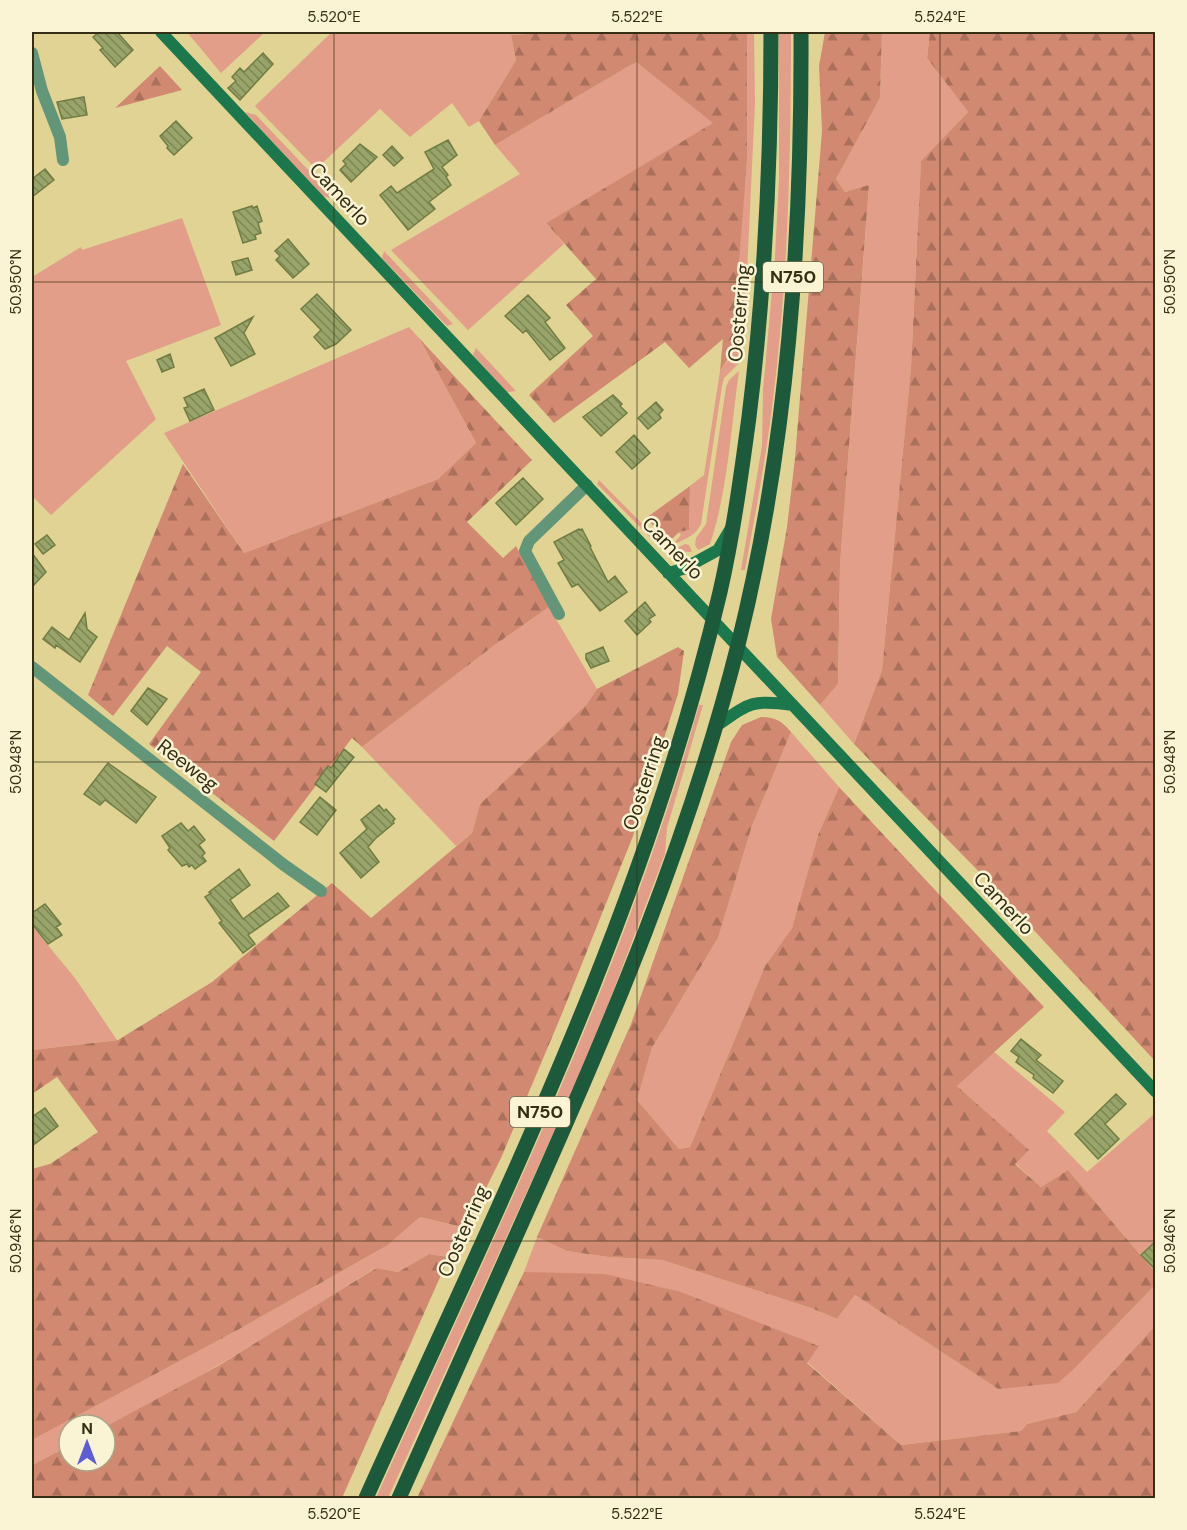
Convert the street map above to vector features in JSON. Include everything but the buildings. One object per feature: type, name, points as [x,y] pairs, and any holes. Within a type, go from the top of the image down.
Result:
[{"type":"main road","name":"Camerlo","points":[[161,32],[1155,1092]]},
{"type":"main road","name":"Oosterring","points":[[366,1498],[550,1088],[623,910],[653,828],[687,716],[713,619],[732,526],[740,484],[756,358],[767,234],[771,32]]},
{"type":"main road","name":"N750","points":[[399,1498],[583,1086],[654,909],[685,825],[738,645],[764,521],[786,359],[800,169],[801,32]]},
{"type":"main road","points":[[669,573],[683,569],[718,549],[732,526]]},
{"type":"main road","points":[[715,727],[751,703],[772,702],[793,705]]},
{"type":"street","points":[[32,53],[42,91],[60,137],[63,160]]},
{"type":"street","points":[[559,614],[525,551],[529,541],[587,485]]},
{"type":"street","name":"Reeweg","points":[[32,667],[284,865],[321,891]]},
{"type":"shaded area","points":[[187,32],[265,32],[221,73]]},
{"type":"shaded area","points":[[332,32],[556,32],[511,35],[516,60],[479,121],[469,127],[452,103],[410,137],[380,109],[316,169],[255,106]]},
{"type":"shaded area","points":[[747,32],[754,32],[755,103],[747,273],[739,363],[724,378],[722,386],[701,524],[694,534],[677,543],[675,542],[681,535],[678,532],[689,530],[690,486],[704,475],[720,371],[729,359],[747,160]]},
{"type":"shaded area","points":[[779,32],[791,32],[789,173],[782,315],[760,489],[745,570],[741,570],[762,446],[763,391],[775,257],[779,178]]},
{"type":"shaded area","points":[[882,32],[930,32],[927,58],[968,112],[921,161],[911,367],[882,670],[854,744],[820,705],[838,684],[840,564],[869,186],[845,192],[836,179],[880,98]]},
{"type":"shaded area","points":[[636,62],[714,123],[546,223],[564,244],[468,330],[391,250],[520,174],[495,145]]},
{"type":"shaded area","points":[[245,112],[256,115],[333,196],[330,198],[323,196]]},
{"type":"shaded area","points":[[182,218],[221,325],[126,361],[156,419],[51,515],[32,496],[32,277],[81,247],[82,250]]},
{"type":"shaded area","points":[[384,251],[453,324],[447,326],[382,258]]},
{"type":"shaded area","points":[[409,327],[419,338],[476,443],[438,479],[244,553],[164,433]]},
{"type":"shaded area","points":[[476,348],[516,391],[507,392],[473,355]]},
{"type":"shaded area","points":[[739,371],[721,502],[710,544],[698,550],[695,545],[696,538],[706,524],[726,387],[729,380]]},
{"type":"shaded area","points":[[599,480],[664,546],[677,548],[685,544],[689,545],[692,552],[671,551],[658,545],[597,484]]},
{"type":"shaded area","points":[[549,607],[597,689],[586,705],[480,804],[472,833],[456,846],[362,747],[492,647]]},
{"type":"shaded area","points":[[699,705],[703,705],[667,828],[665,854],[599,1029],[388,1498],[376,1498],[509,1205],[594,1008],[668,807]]},
{"type":"shaded area","points":[[791,732],[839,787],[818,835],[792,928],[765,966],[690,1147],[679,1149],[637,1100],[652,1048],[718,938],[752,826]]},
{"type":"shaded area","points":[[32,926],[75,978],[117,1040],[32,1050]]},
{"type":"shaded area","points":[[993,1051],[1065,1112],[1047,1131],[1087,1172],[1153,1115],[1156,1118],[1155,1272],[1068,1170],[1041,1187],[1015,1163],[1028,1150],[957,1086]]},
{"type":"shaded area","points":[[420,1217],[466,1228],[449,1257],[429,1254],[398,1272],[375,1268],[209,1371],[117,1421],[117,1413],[83,1413],[236,1331],[388,1245]]},
{"type":"shaded area","points":[[537,1237],[567,1251],[608,1257],[662,1260],[811,1308],[837,1319],[855,1295],[998,1389],[1076,1367],[1155,1285],[1155,1326],[1076,1412],[1027,1424],[1021,1431],[901,1445],[807,1362],[818,1345],[524,1272]]},
{"type":"shaded area","points":[[57,1427],[57,1452],[32,1465],[32,1440]]},
{"type":"green space","points":[[556,32],[747,32],[747,160],[732,353],[720,371],[723,339],[689,368],[665,342],[554,423],[529,395],[593,336],[566,305],[596,279],[546,223],[713,123],[636,62],[495,145],[479,121],[516,60],[511,35]]},
{"type":"green space","points":[[825,32],[882,32],[880,98],[836,179],[845,192],[869,185],[840,564],[838,684],[820,705],[777,657],[771,619],[787,527],[795,458],[822,131],[819,66]]},
{"type":"green space","points":[[930,32],[1155,32],[1155,1061],[991,884],[854,744],[882,670],[911,367],[921,161],[968,112],[927,58]]},
{"type":"green space","points":[[160,66],[182,90],[115,108]]},
{"type":"green space","points":[[419,338],[532,460],[467,522],[503,558],[516,546],[549,607],[492,647],[362,747],[352,738],[274,841],[149,744],[201,672],[167,646],[113,716],[88,695],[183,464],[244,553],[438,479],[476,443]]},
{"type":"green space","points":[[690,486],[689,530],[679,532],[673,538],[665,538],[646,518]]},
{"type":"green space","points":[[678,647],[684,651],[678,694],[633,836],[501,1158],[466,1228],[420,1217],[388,1245],[236,1331],[83,1413],[57,1413],[57,1427],[32,1440],[32,1169],[50,1164],[98,1132],[57,1077],[32,1094],[32,1050],[118,1040],[212,982],[332,883],[371,918],[472,833],[480,804],[586,705],[597,689]]},
{"type":"green space","points":[[761,717],[778,720],[791,732],[752,826],[718,938],[652,1048],[637,1100],[679,1149],[690,1147],[765,966],[792,928],[818,835],[839,787],[1044,1007],[957,1086],[1029,1150],[1015,1164],[1041,1187],[1068,1170],[1155,1272],[1155,1285],[1058,1383],[998,1389],[855,1295],[837,1319],[811,1308],[662,1260],[608,1257],[567,1251],[537,1237],[631,1024],[731,742],[742,725]]},
{"type":"green space","points":[[429,1254],[449,1257],[342,1498],[32,1498],[32,1465],[57,1452],[57,1473],[117,1473],[117,1421],[218,1366],[376,1268],[398,1272]]},
{"type":"green space","points":[[524,1272],[605,1274],[681,1292],[819,1346],[807,1363],[901,1445],[1021,1431],[1027,1424],[1076,1412],[1155,1326],[1155,1498],[417,1498]]}]
